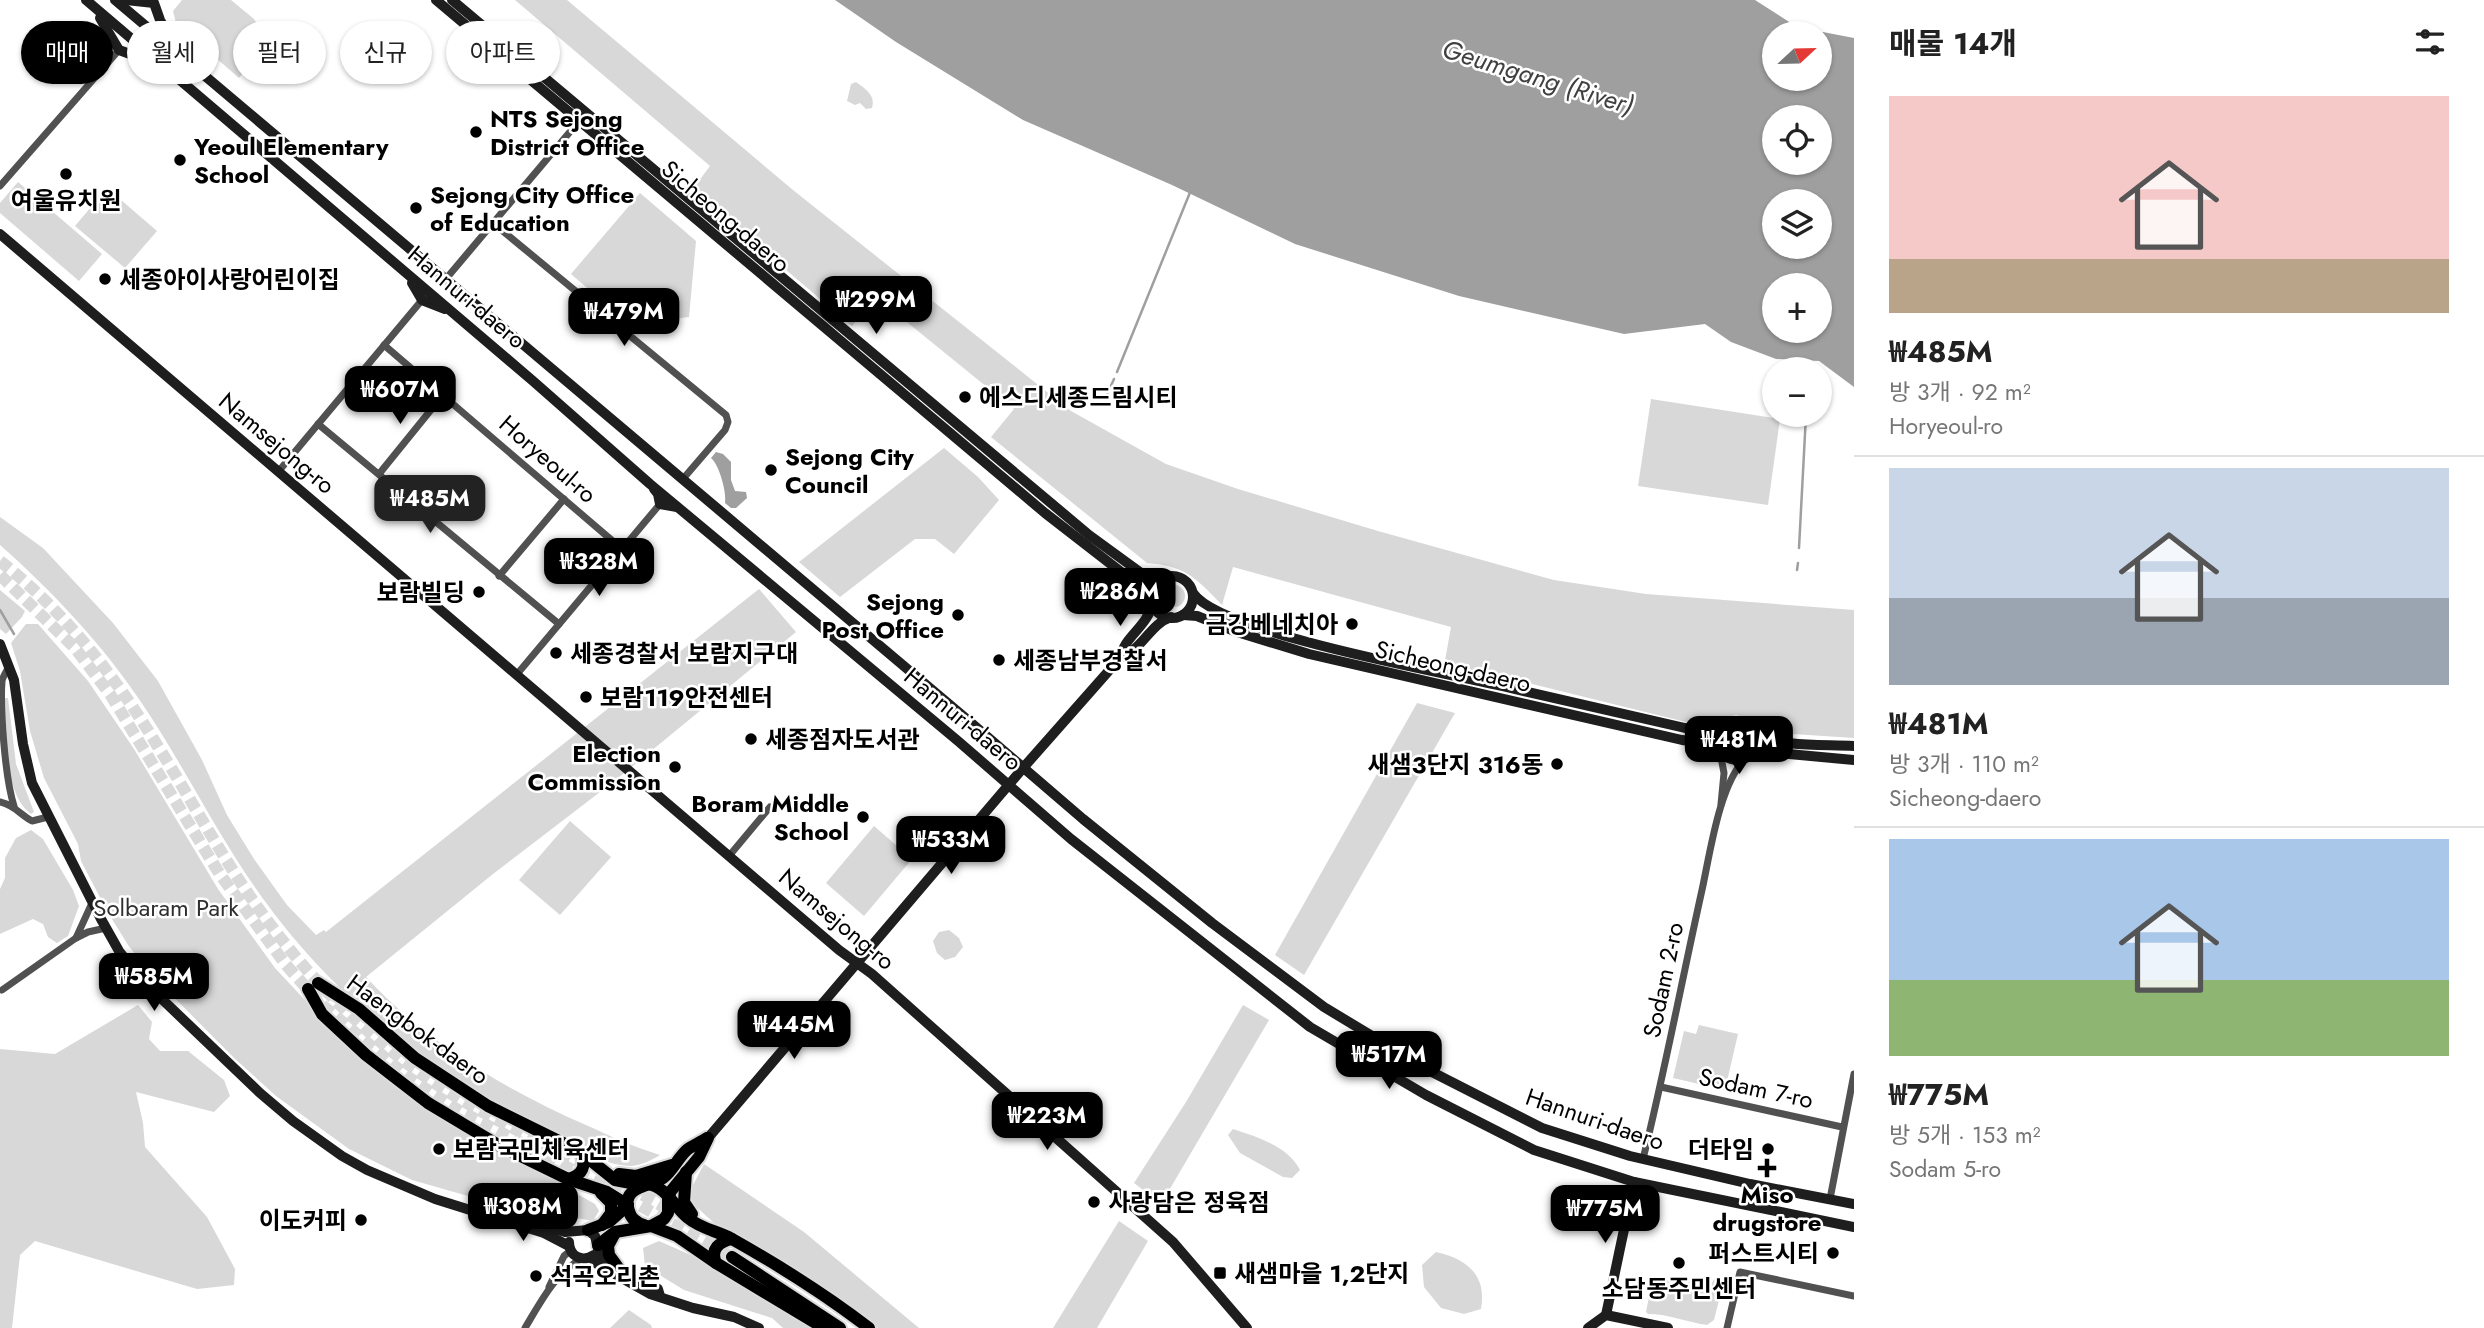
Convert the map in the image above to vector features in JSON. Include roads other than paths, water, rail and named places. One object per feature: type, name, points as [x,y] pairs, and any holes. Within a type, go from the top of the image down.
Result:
[{"type":"highway","name":"Haengbok-daero","points":[[628,1205],[607,1192],[568,1179],[498,1145],[395,1079],[321,1014],[313,986],[359,1009],[415,1058],[488,1106],[579,1151],[615,1180],[645,1185]]},
{"type":"highway","points":[[598,1245],[615,1232],[648,1226],[664,1219],[668,1213],[668,1198],[688,1150],[708,1138]]},
{"type":"highway","points":[[579,1151],[609,1170],[626,1176],[681,1168]]},
{"type":"highway","points":[[568,1179],[578,1177],[584,1168],[584,1160],[579,1151]]},
{"type":"highway","points":[[681,1168],[631,1193],[628,1205],[632,1218],[677,1236],[716,1263],[824,1328]]},
{"type":"highway","points":[[681,1168],[684,1202],[688,1211],[840,1328]]},
{"type":"highway","points":[[645,1185],[660,1188],[693,1222],[858,1328]]},
{"type":"highway","points":[[593,1187],[611,1203],[611,1213],[602,1225]]},
{"type":"highway","points":[[583,1230],[602,1225],[628,1205]]},
{"type":"highway","points":[[615,1232],[607,1246],[609,1255],[617,1266]]},
{"type":"highway","points":[[716,1263],[713,1257],[721,1241],[794,1276],[869,1328]]},
{"type":"street","name":"Hannuri-daero","points":[[115,0],[139,21]]},
{"type":"street","points":[[127,0],[155,1],[161,21]]},
{"type":"street","name":"Sicheong-daero","points":[[436,0],[1088,535],[1148,578],[1164,578]]},
{"type":"street","name":"Sicheong-daero","points":[[452,0],[660,187],[1045,513],[1152,599]]},
{"type":"street","name":"Hannuri-daero","points":[[88,2],[127,35]]},
{"type":"street","points":[[88,2],[106,25],[119,50],[127,53]]},
{"type":"street","points":[[0,186],[119,50]]},
{"type":"street","name":"Hannuri-daero","points":[[184,84],[650,484],[1071,839],[1310,1027],[1426,1095],[1534,1150],[1634,1182],[1854,1227]]},
{"type":"street","name":"Hannuri-daero","points":[[214,84],[1083,820],[1212,923],[1324,1007],[1430,1071],[1542,1128],[1724,1179],[1854,1204]]},
{"type":"street","points":[[445,279],[582,118]]},
{"type":"street","points":[[494,223],[726,415],[728,422],[725,430],[682,480]]},
{"type":"street","name":"Namsejong-ro","points":[[0,233],[856,964],[872,974],[1173,1242],[1247,1328]]},
{"type":"street","points":[[406,273],[422,300],[453,313]]},
{"type":"street","points":[[278,472],[422,300]]},
{"type":"street","name":"Horyeoul-ro","points":[[384,345],[622,549]]},
{"type":"street","points":[[379,474],[443,395]]},
{"type":"street","points":[[318,424],[559,624]]},
{"type":"street","points":[[650,484],[658,494],[660,504]]},
{"type":"street","points":[[499,576],[564,499]]},
{"type":"street","points":[[660,504],[680,508]]},
{"type":"street","points":[[518,673],[660,504]]},
{"type":"street","points":[[708,1138],[1121,657],[1129,654],[1162,620],[1183,615],[1191,605],[1193,593],[1182,578],[1164,578],[1155,585],[1147,618],[1122,649],[1121,657]]},
{"type":"street","name":"Sicheong-daero","points":[[1193,593],[1202,604],[1235,619],[1312,643],[1684,728],[1707,731],[1721,729]]},
{"type":"street","points":[[1152,599],[1159,612],[1171,617]]},
{"type":"street","name":"Sicheong-daero","points":[[1183,615],[1198,616],[1237,632],[1309,654],[1719,749]]},
{"type":"street","points":[[0,644],[9,666],[26,763],[48,817],[119,951],[143,981],[260,1093],[293,1121],[342,1156],[367,1170],[435,1199],[544,1233],[650,1294],[693,1308],[734,1317],[759,1328]]},
{"type":"street","points":[[9,666],[1,682],[5,773],[14,806],[24,817],[32,821],[48,817]]},
{"type":"street","points":[[1742,722],[1754,733],[1756,743],[1733,774],[1721,808],[1724,773],[1717,739],[1721,729],[1729,723],[1742,722]]},
{"type":"street","points":[[1754,733],[1795,743],[1854,746]]},
{"type":"street","points":[[1719,749],[1731,760],[1766,752],[1854,760]]},
{"type":"street","points":[[0,802],[14,806]]},
{"type":"street","points":[[729,856],[771,807]]},
{"type":"street","name":"Sodam 2-ro","points":[[1643,1158],[1661,1087],[1675,1007],[1721,808]]},
{"type":"street","points":[[76,938],[92,903]]},
{"type":"street","points":[[2,990],[76,938],[106,928]]},
{"type":"street","points":[[1830,1199],[1854,1073]]},
{"type":"street","name":"Sodam 7-ro","points":[[1661,1087],[1842,1127]]},
{"type":"street","points":[[1588,1328],[1606,1315],[1634,1182]]},
{"type":"street","points":[[492,1215],[500,1213],[565,1232],[583,1230],[596,1236],[599,1253],[658,1289],[660,1296]]},
{"type":"street","points":[[548,1291],[569,1248],[571,1237],[583,1230]]},
{"type":"street","points":[[524,1328],[548,1291],[570,1265],[586,1258],[598,1245]]},
{"type":"street","points":[[1727,1328],[1740,1272],[1854,1296]]},
{"type":"street","points":[[1606,1315],[1668,1328]]},
{"type":"water","name":"Geumgang (River)","points":[[835,0],[1755,0],[1788,21],[1762,21],[1762,91],[1832,91],[1832,34],[1854,38],[1854,387],[1832,371],[1832,357],[1771,357],[1731,342],[1705,324],[1624,334],[1459,296],[1295,244],[1172,185],[1023,120],[896,42]]},
{"type":"water","points":[[716,452],[723,454],[731,462],[731,480],[735,491],[746,492],[747,498],[736,508],[725,503],[722,479],[711,458]]},
{"type":"waterway","points":[[1117,372],[1191,190]]},
{"type":"waterway","points":[[1105,399],[1114,379]]},
{"type":"waterway","points":[[1799,548],[1805,427]]},
{"type":"waterway","points":[[1797,570],[1798,563]]},
{"type":"waterway","points":[[0,610],[14,634]]},
{"type":"tunnel","points":[[0,561],[46,601],[106,670],[141,719],[249,895],[284,943],[330,995],[381,1042],[436,1084],[496,1119],[592,1168]]},
{"type":"tunnel","points":[[0,575],[75,648],[110,694],[219,873],[286,965],[321,1004],[408,1077],[458,1110],[732,1257]]},
{"type":"tunnel","points":[[627,1186],[675,1213]]},
{"type":"place","name":"NTS Sejong District Office","points":[[476,132]]},
{"type":"place","name":"Yeoul Elementary School","points":[[180,160]]},
{"type":"place","name":"여울유치원","points":[[66,174]]},
{"type":"place","name":"Sejong City Office of Education","points":[[416,208]]},
{"type":"place","name":"세종아이사랑어린이집","points":[[105,279]]},
{"type":"place","name":"에스디세종드림시티","points":[[965,397]]},
{"type":"place","name":"Sejong City Council","points":[[771,470]]},
{"type":"place","name":"보람빌딩","points":[[479,592]]},
{"type":"place","name":"Sejong Post Office","points":[[958,615]]},
{"type":"place","name":"금강베네치아","points":[[1352,624]]},
{"type":"place","name":"세종경찰서 보람지구대","points":[[556,653]]},
{"type":"place","name":"세종남부경찰서","points":[[999,660]]},
{"type":"place","name":"보람119안전센터","points":[[586,697]]},
{"type":"place","name":"세종점자도서관","points":[[751,739]]},
{"type":"place","name":"새샘3단지 316동","points":[[1557,764]]},
{"type":"place","name":"Election Commission","points":[[675,767]]},
{"type":"place","name":"Boram Middle School","points":[[863,817]]},
{"type":"place","name":"보람국민체육센터","points":[[439,1149]]},
{"type":"place","name":"더타임","points":[[1768,1149]]},
{"type":"place","name":"Miso drugstore","points":[[1767,1168]]},
{"type":"place","name":"사랑담은 정육점","points":[[1094,1202]]},
{"type":"place","name":"이도커피","points":[[361,1220]]},
{"type":"place","name":"퍼스트시티","points":[[1833,1253]]},
{"type":"place","name":"소담동주민센터","points":[[1679,1263]]},
{"type":"place","name":"새샘마을 1,2단지","points":[[1220,1273]]},
{"type":"place","name":"석곡오리촌","points":[[536,1276]]},
{"type":"park label","name":"Solbaram Park","points":[[166,907]]}]
